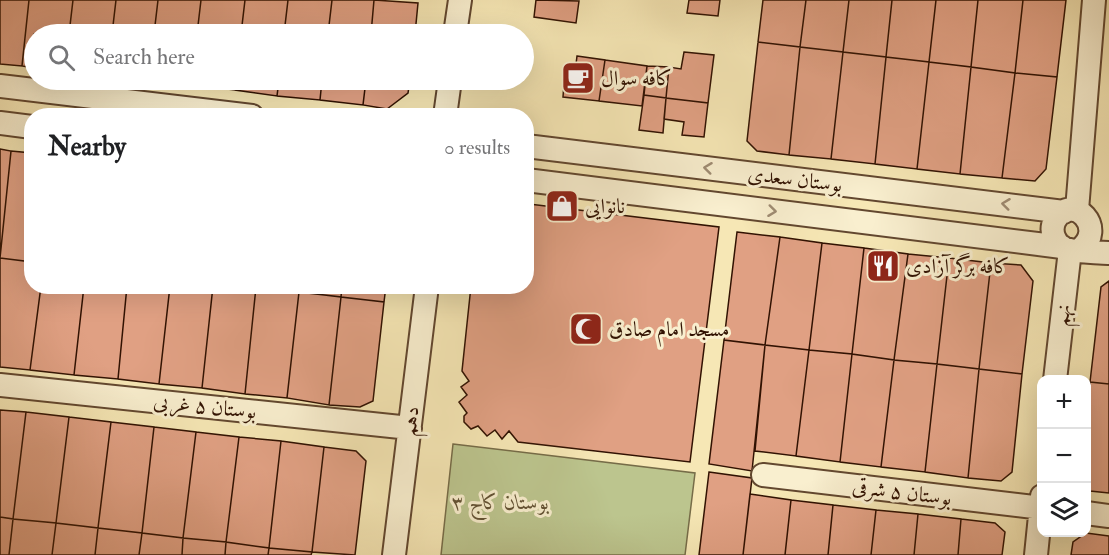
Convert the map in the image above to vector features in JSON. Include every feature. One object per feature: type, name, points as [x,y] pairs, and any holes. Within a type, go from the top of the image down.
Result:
[{"type":"street","points":[[456,24],[460,0]]},
{"type":"street","points":[[1085,214],[1055,220],[1054,238],[1070,249],[1090,242],[1092,236],[1093,229],[1085,214],[1094,0]]},
{"type":"street","points":[[0,86],[24,89]]},
{"type":"street","points":[[34,90],[185,108]]},
{"type":"street","points":[[446,108],[449,90]]},
{"type":"street","points":[[0,123],[24,126]]},
{"type":"street","name":"بوستان سعدی","points":[[534,147],[1085,214]]},
{"type":"street","name":"بوستان سعدی","points":[[534,181],[1109,253]]},
{"type":"street","name":"نهم","points":[[1056,375],[1070,249]]},
{"type":"street","name":"دهم","points":[[394,555],[426,294]]},
{"type":"street","name":"بوستان ۵ غربی","points":[[0,385],[410,428]]},
{"type":"street","name":"بوستان ۵ شرقی","points":[[763,475],[1037,504]]},
{"type":"street","points":[[1091,514],[1109,516]]},
{"type":"street","points":[[1036,555],[1038,537]]},
{"type":"green space","name":"بوستان کاج ۳","points":[[453,444],[695,473],[685,555],[441,555]]},
{"type":"building","points":[[0,0],[29,0],[26,24],[24,24],[22,66],[0,64]]},
{"type":"building","points":[[29,0],[73,0],[70,24],[26,24]]},
{"type":"building","points":[[73,0],[116,0],[113,24],[70,24]]},
{"type":"building","points":[[116,0],[158,0],[155,24],[113,24]]},
{"type":"building","points":[[158,0],[201,0],[198,24],[155,24]]},
{"type":"building","points":[[201,0],[245,0],[242,24],[198,24]]},
{"type":"building","points":[[245,0],[288,0],[285,24],[242,24]]},
{"type":"building","points":[[288,0],[332,0],[329,24],[285,24]]},
{"type":"building","points":[[332,0],[374,0],[372,24],[329,24]]},
{"type":"building","points":[[374,0],[418,3],[416,24],[372,24]]},
{"type":"building","points":[[536,0],[579,1],[576,23],[534,17]]},
{"type":"building","points":[[689,0],[720,0],[718,16],[687,13]]},
{"type":"building","points":[[763,0],[806,0],[800,47],[758,42]]},
{"type":"building","points":[[806,0],[849,0],[843,52],[800,47]]},
{"type":"building","points":[[849,0],[892,0],[886,57],[843,52]]},
{"type":"building","points":[[892,0],[936,0],[929,62],[886,57]]},
{"type":"building","points":[[936,0],[978,0],[971,67],[929,62]]},
{"type":"building","points":[[978,0],[1023,0],[1015,73],[971,67]]},
{"type":"building","points":[[1023,0],[1066,0],[1057,77],[1015,73]]},
{"type":"building","points":[[758,42],[800,47],[789,155],[757,151],[747,141]]},
{"type":"building","points":[[800,47],[843,52],[831,159],[789,155]]},
{"type":"building","points":[[684,52],[714,55],[708,103],[666,98],[669,67],[681,69]]},
{"type":"building","points":[[843,52],[886,57],[875,164],[831,159]]},
{"type":"building","points":[[577,56],[605,60],[599,101],[563,97],[565,70],[576,64]]},
{"type":"building","points":[[886,57],[929,62],[917,169],[875,164]]},
{"type":"building","points":[[605,60],[647,66],[642,106],[599,101]]},
{"type":"building","points":[[929,62],[971,67],[960,174],[917,169]]},
{"type":"building","points":[[647,66],[669,67],[666,98],[644,95]]},
{"type":"building","points":[[971,67],[1015,73],[1002,178],[960,174]]},
{"type":"building","points":[[1015,73],[1057,77],[1046,169],[1035,181],[1002,178]]},
{"type":"building","points":[[235,90],[278,90],[277,96]]},
{"type":"building","points":[[278,90],[321,90],[320,100],[277,96]]},
{"type":"building","points":[[321,90],[365,90],[363,105],[320,100]]},
{"type":"building","points":[[365,90],[408,90],[408,93],[388,108],[363,105]]},
{"type":"building","points":[[644,95],[666,98],[663,133],[639,130]]},
{"type":"building","points":[[666,98],[708,103],[704,137],[682,135],[684,122],[664,119]]},
{"type":"building","points":[[0,149],[11,151],[0,258]]},
{"type":"building","points":[[11,151],[24,152],[24,261],[0,258]]},
{"type":"building","name":"مسجد امام صادق","points":[[534,205],[719,227],[690,462],[518,442],[509,431],[502,439],[495,430],[487,436],[478,426],[471,429],[464,422],[464,416],[467,413],[459,402],[467,395],[461,387],[469,381],[462,371],[470,294],[534,294]]},
{"type":"building","points":[[737,232],[780,237],[765,345],[724,340]]},
{"type":"building","points":[[780,237],[822,243],[809,350],[765,345]]},
{"type":"building","points":[[822,243],[864,248],[852,354],[809,350]]},
{"type":"building","points":[[864,248],[908,254],[894,360],[852,354]]},
{"type":"building","points":[[908,254],[949,258],[937,364],[894,360]]},
{"type":"building","points":[[0,258],[24,261],[24,294],[40,294],[30,370],[0,367]]},
{"type":"building","points":[[949,258],[991,263],[979,369],[937,364]]},
{"type":"building","points":[[991,263],[1021,265],[1033,281],[1022,374],[979,369]]},
{"type":"building","points":[[1109,281],[1109,384],[1091,382],[1101,287]]},
{"type":"building","points":[[40,294],[83,294],[74,375],[30,370]]},
{"type":"building","points":[[83,294],[126,294],[118,379],[74,375]]},
{"type":"building","points":[[126,294],[169,294],[159,384],[118,379]]},
{"type":"building","points":[[169,294],[212,294],[202,388],[159,384]]},
{"type":"building","points":[[212,294],[255,294],[245,394],[202,388]]},
{"type":"building","points":[[255,294],[299,294],[287,398],[245,394]]},
{"type":"building","points":[[299,294],[341,297],[329,405],[287,398]]},
{"type":"building","points":[[316,294],[341,294],[341,297]]},
{"type":"building","points":[[341,294],[385,294],[384,302],[341,297]]},
{"type":"building","points":[[341,297],[384,302],[373,401],[360,407],[329,405]]},
{"type":"building","points":[[724,340],[765,345],[752,471],[709,464]]},
{"type":"building","points":[[765,345],[809,350],[796,456],[755,451]]},
{"type":"building","points":[[809,350],[852,354],[840,462],[796,456]]},
{"type":"building","points":[[852,354],[894,360],[881,467],[840,462]]},
{"type":"building","points":[[894,360],[937,364],[925,472],[881,467]]},
{"type":"building","points":[[937,364],[979,369],[968,478],[925,472]]},
{"type":"building","points":[[979,369],[1022,374],[1012,472],[1001,481],[968,478]]},
{"type":"building","points":[[1091,382],[1109,384],[1109,493],[1091,491]]},
{"type":"building","points":[[0,410],[26,412],[13,519],[0,517]]},
{"type":"building","points":[[26,412],[69,417],[56,523],[13,519]]},
{"type":"building","points":[[69,417],[111,422],[98,528],[56,523]]},
{"type":"building","points":[[111,422],[154,427],[142,533],[98,528]]},
{"type":"building","points":[[154,427],[196,432],[183,538],[142,533]]},
{"type":"building","points":[[196,432],[239,437],[226,542],[183,538]]},
{"type":"building","points":[[239,437],[281,441],[269,548],[226,542]]},
{"type":"building","points":[[281,441],[324,447],[312,552],[269,548]]},
{"type":"building","points":[[324,447],[356,451],[366,461],[355,555],[312,552]]},
{"type":"building","points":[[709,472],[752,478],[743,555],[699,555]]},
{"type":"building","points":[[750,494],[791,500],[785,555],[743,555]]},
{"type":"building","points":[[791,500],[833,505],[828,555],[785,555]]},
{"type":"building","points":[[833,505],[876,510],[871,555],[828,555]]},
{"type":"building","points":[[876,510],[918,514],[914,555],[871,555]]},
{"type":"building","points":[[918,514],[961,519],[958,555],[914,555]]},
{"type":"building","points":[[0,517],[13,519],[9,555],[0,555]]},
{"type":"building","points":[[13,519],[56,523],[52,555],[9,555]]},
{"type":"building","points":[[961,519],[995,523],[1005,532],[1002,555],[958,555]]},
{"type":"building","points":[[56,523],[98,528],[95,555],[52,555]]},
{"type":"building","points":[[98,528],[142,533],[139,555],[95,555]]},
{"type":"building","points":[[142,533],[183,538],[182,555],[139,555]]},
{"type":"building","points":[[1091,534],[1109,536],[1109,555],[1071,555],[1073,542],[1080,537],[1091,537]]},
{"type":"building","points":[[183,538],[226,542],[225,555],[182,555]]},
{"type":"building","points":[[226,542],[269,548],[268,555],[225,555]]},
{"type":"building","points":[[269,548],[312,552],[311,555],[268,555]]},
{"type":"place","name":"کافه سوال","points":[[578,78]]},
{"type":"place","name":"نانوایی","points":[[562,206]]},
{"type":"place","name":"کافه برگر آزادی","points":[[883,266]]},
{"type":"place","name":"مسجد امام صادق","points":[[586,329]]}]
